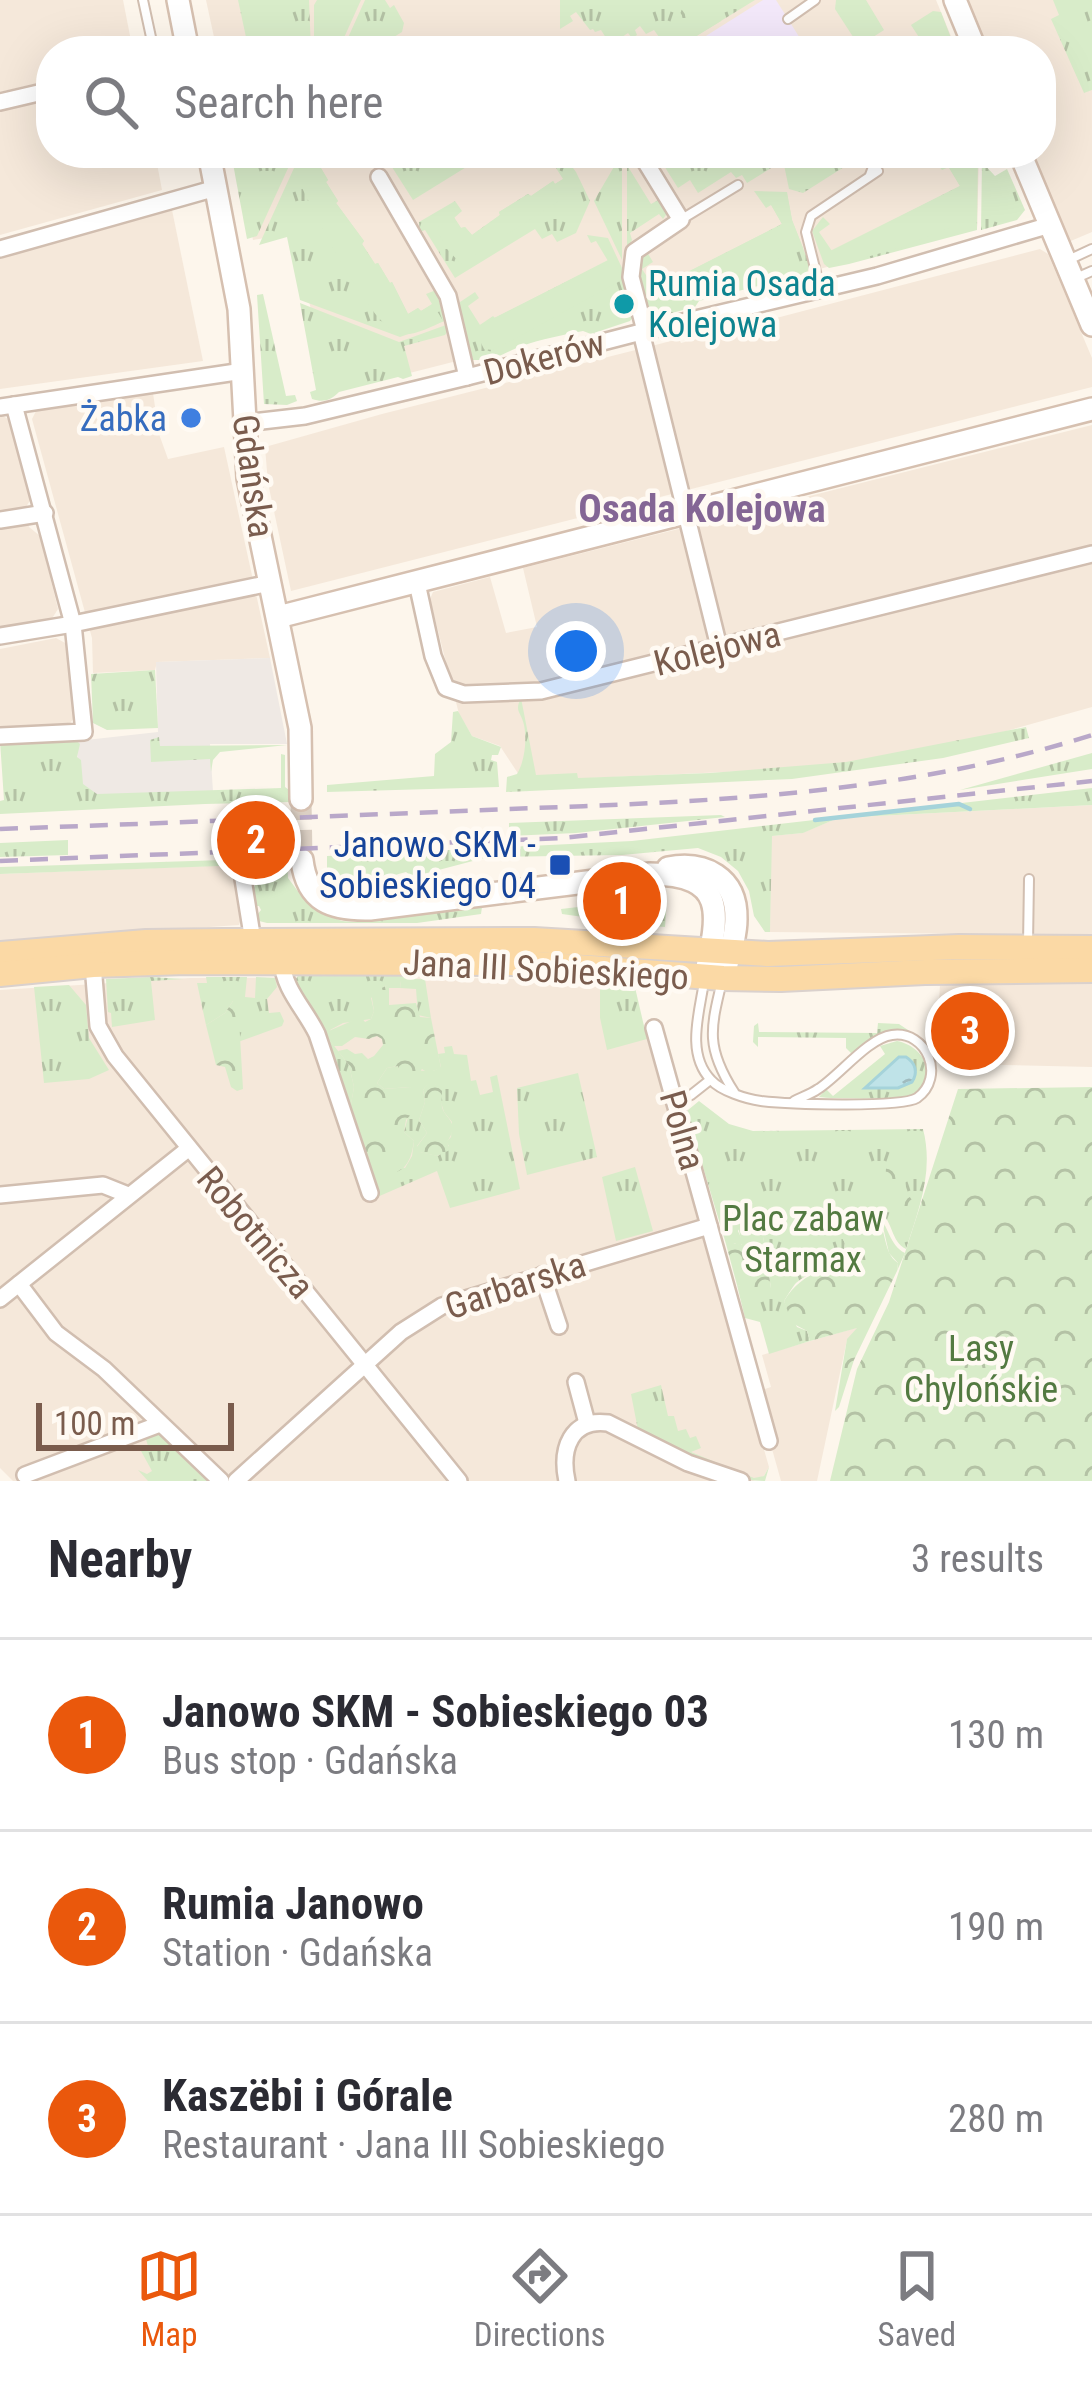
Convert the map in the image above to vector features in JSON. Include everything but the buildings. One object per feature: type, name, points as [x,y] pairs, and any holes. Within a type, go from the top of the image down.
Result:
[{"type":"main road","points":[[178,0],[185,36]]},
{"type":"main road","points":[[955,0],[970,36]]},
{"type":"main road","name":"Gdańska","points":[[212,168],[239,309],[248,478],[300,728],[301,799]]},
{"type":"main road","points":[[1026,168],[1050,226],[1077,271],[1092,325]]},
{"type":"main road","points":[[278,617],[1092,409]]},
{"type":"main road","points":[[302,860],[313,891],[345,909],[650,874],[681,876],[693,880],[714,905],[717,964]]},
{"type":"main road","name":"Jana III Sobieskiego","points":[[0,955],[146,942],[533,940],[717,964],[781,979],[1092,970]]},
{"type":"main road","name":"Jana III Sobieskiego","points":[[0,974],[93,965],[282,962],[717,964],[803,954],[959,947],[1092,948]]},
{"type":"street","points":[[0,102],[36,94]]},
{"type":"street","points":[[649,168],[681,220],[634,252],[631,277],[719,647]]},
{"type":"street","points":[[379,177],[448,296],[467,377]]},
{"type":"street","points":[[0,249],[216,188]]},
{"type":"street","name":"Dokerów","points":[[244,423],[305,416],[467,377],[877,276],[1050,226]]},
{"type":"street","points":[[0,736],[84,735],[73,624],[45,513],[7,406],[242,371]]},
{"type":"street","points":[[0,520],[45,513]]},
{"type":"street","name":"Kolejowa","points":[[417,583],[446,688],[457,693],[541,691],[1092,554]]},
{"type":"street","points":[[0,636],[270,583]]},
{"type":"street","points":[[242,873],[253,941]]},
{"type":"street","points":[[282,962],[285,983],[317,1034],[370,1193]]},
{"type":"street","name":"Robotnicza","points":[[93,965],[98,1026],[104,1040],[459,1481]]},
{"type":"street","name":"Polna","points":[[654,1028],[769,1441]]},
{"type":"street","points":[[0,1299],[188,1149]]},
{"type":"street","points":[[0,1195],[104,1185],[128,1195]]},
{"type":"street","name":"Garbarska","points":[[236,1481],[401,1333],[442,1306],[709,1226]]},
{"type":"street","points":[[542,1275],[559,1326]]},
{"type":"street","points":[[20,1284],[56,1333],[104,1369],[221,1481]]},
{"type":"street","points":[[576,1382],[587,1423]]},
{"type":"street","points":[[567,1481],[568,1444],[587,1423],[608,1423],[688,1463],[741,1481]]},
{"type":"street","points":[[25,1475],[160,1424]]},
{"type":"lane","points":[[143,0],[151,36]]},
{"type":"lane","points":[[788,19],[815,0]]},
{"type":"lane","points":[[820,288],[806,232],[811,216],[873,174],[874,168]]},
{"type":"lane","points":[[681,220],[738,185]]},
{"type":"lane","points":[[1077,271],[1092,249]]},
{"type":"lane","points":[[1028,947],[1029,879]]},
{"type":"lane","points":[[717,964],[696,1038],[699,1060],[719,1087],[759,1101],[906,1102],[928,1085],[931,1060],[919,1042],[893,1034],[794,1101]]},
{"type":"lane","points":[[717,964],[712,1041],[721,1071],[735,1093]]},
{"type":"lane","points":[[675,1102],[710,1080]]},
{"type":"shaded area","points":[[0,0],[123,0],[130,36],[36,36],[36,84],[0,92]]},
{"type":"shaded area","points":[[206,0],[936,0],[951,36],[214,36]]},
{"type":"shaded area","points":[[763,0],[776,0],[799,36],[706,36]]},
{"type":"shaded area","points":[[964,0],[1056,0],[1092,82],[1092,232],[1066,243],[1035,168],[1056,168],[1056,36],[980,36]]},
{"type":"shaded area","points":[[36,102],[36,168],[158,168],[162,190],[0,235],[0,110]]},
{"type":"shaded area","points":[[240,168],[979,168],[977,229],[319,396],[325,389],[297,233],[253,240]]},
{"type":"shaded area","points":[[172,210],[203,361],[0,389],[0,257]]},
{"type":"shaded area","points":[[1040,249],[1048,254],[1092,358],[1092,387],[291,591],[265,447]]},
{"type":"shaded area","points":[[153,393],[168,459],[224,447],[270,658],[157,662],[155,670],[93,673],[92,638],[32,419],[37,409]]},
{"type":"shaded area","points":[[0,414],[11,421],[31,499],[24,510],[29,527],[40,536],[58,609],[51,620],[0,630]]},
{"type":"shaded area","points":[[1092,425],[1092,707],[921,755],[795,769],[523,781],[500,746],[472,736],[459,714],[430,599],[433,592],[490,577],[506,633],[537,627],[523,568]]},
{"type":"shaded area","points":[[56,638],[67,644],[72,664],[74,718],[68,726],[0,728],[0,649]]},
{"type":"shaded area","points":[[270,658],[287,744],[210,744],[213,792],[78,797],[77,741],[158,732],[156,662]]},
{"type":"shaded area","points":[[1092,805],[1092,935],[770,932],[771,836],[802,833],[838,818]]},
{"type":"shaded area","points":[[233,865],[243,914],[239,925],[0,941],[0,874]]},
{"type":"shaded area","points":[[190,978],[631,982],[769,1467],[764,1476],[753,1481],[13,1481],[0,1468],[0,990]]},
{"type":"shaded area","points":[[1092,984],[1092,1067],[956,1064],[943,1054],[937,1040],[940,985]]},
{"type":"shaded area","points":[[859,1327],[847,1340],[817,1481],[781,1481],[756,1392],[771,1387],[762,1355]]},
{"type":"green space","points":[[238,0],[309,0],[310,36],[246,36]]},
{"type":"green space","points":[[317,0],[361,0],[345,36],[314,36]]},
{"type":"green space","points":[[365,0],[385,0],[390,8],[394,5],[404,23],[395,36],[349,36]]},
{"type":"green space","points":[[560,0],[755,0],[696,36],[658,36],[654,30],[646,34],[640,26],[635,36],[605,36],[601,30],[590,30],[576,12],[570,16],[573,21],[560,29]]},
{"type":"green space","points":[[683,0],[703,0],[721,21],[696,36],[667,36]]},
{"type":"green space","points":[[836,0],[866,0],[884,30],[875,36],[853,36],[835,9]]},
{"type":"green space","points":[[1053,0],[1092,0],[1092,90],[1084,93],[1051,19],[1059,15]]},
{"type":"green space","points":[[933,11],[941,12],[950,36],[918,36],[911,25]]},
{"type":"green space","points":[[234,168],[288,168],[257,236],[247,239]]},
{"type":"green space","points":[[294,168],[321,168],[336,203],[392,282],[408,314],[432,304],[426,294],[436,290],[445,321],[400,337],[300,300],[287,237],[259,245]]},
{"type":"green space","points":[[321,168],[336,203],[392,282],[408,314],[433,304],[443,321],[402,334],[384,323],[340,260],[294,171]]},
{"type":"green space","points":[[393,168],[465,168],[413,200]]},
{"type":"green space","points":[[556,168],[573,168],[590,201],[576,233],[557,242],[552,234],[542,239],[535,229],[455,278],[425,230],[420,232],[419,222],[455,201],[462,211],[454,218],[472,235],[528,194],[563,179]]},
{"type":"green space","points":[[613,168],[622,168],[622,260],[594,201]]},
{"type":"green space","points":[[629,168],[651,204],[660,199],[668,212],[663,219],[659,214],[630,233],[627,250]]},
{"type":"green space","points":[[665,168],[771,168],[747,183],[742,175],[736,178],[731,172],[698,193],[690,180],[678,188]]},
{"type":"green space","points":[[785,168],[842,168],[803,193],[789,189]]},
{"type":"green space","points":[[949,168],[968,168],[977,194],[977,217],[899,248],[827,266],[822,255],[960,186]]},
{"type":"green space","points":[[950,168],[978,168],[977,230],[849,264],[829,268],[824,264],[812,231],[823,217],[830,224],[819,232],[832,251],[960,186]]},
{"type":"green space","points":[[982,168],[995,176],[1007,169],[1025,210],[1017,220],[981,230]]},
{"type":"green space","points":[[573,173],[578,182],[573,192],[461,264],[436,228],[454,217],[472,235],[528,194]]},
{"type":"green space","points":[[754,191],[787,192],[810,266],[806,274],[656,317],[641,290],[640,258],[647,252],[653,262],[642,269],[655,289],[782,224],[771,205],[766,208]]},
{"type":"green space","points":[[787,194],[803,248],[699,298],[665,309],[654,289],[782,224],[771,204]]},
{"type":"green space","points":[[587,235],[608,238],[629,297],[617,299],[619,311],[631,308],[634,316],[630,321],[473,360],[460,302],[475,292],[479,298],[468,306],[480,325],[608,261]]},
{"type":"green space","points":[[613,260],[621,277],[618,282],[507,343],[484,349],[474,329]]},
{"type":"green space","points":[[263,294],[286,396],[295,395],[297,401],[287,405],[264,404],[257,295]]},
{"type":"green space","points":[[300,303],[399,342],[446,325],[448,331],[404,346],[412,376],[316,400],[310,392],[316,390]]},
{"type":"green space","points":[[155,670],[158,728],[107,730],[93,723],[91,674]]},
{"type":"green space","points":[[521,698],[536,775],[710,773],[846,762],[1026,727],[1029,738],[943,758],[792,779],[506,792],[507,777],[517,774],[525,750],[518,709]]},
{"type":"green space","points":[[458,711],[472,736],[501,747],[491,760],[497,762],[499,787],[327,792],[327,785],[434,776],[435,754],[451,742],[453,712]]},
{"type":"green space","points":[[159,737],[160,746],[287,745],[220,752],[211,772],[210,759],[151,762],[150,740]]},
{"type":"green space","points":[[74,738],[80,744],[77,757],[83,784],[97,794],[281,788],[281,754],[285,755],[285,787],[292,792],[292,802],[0,814],[4,800],[0,741]]},
{"type":"green space","points":[[1092,753],[1092,769],[960,790]]},
{"type":"green space","points":[[1092,788],[1092,805],[838,818],[803,833],[772,836],[770,932],[754,916],[749,891],[738,871],[721,857],[698,848],[622,855],[488,857],[412,877],[406,872],[364,883],[346,881],[327,868],[327,856],[632,841]]},
{"type":"green space","points":[[725,817],[509,836],[509,823]]},
{"type":"green space","points":[[68,840],[68,855],[0,857],[0,843]]},
{"type":"green space","points":[[287,858],[288,878],[303,898],[342,921],[482,907],[481,914],[417,923],[267,923],[259,921],[261,910],[255,906],[252,891],[258,880],[279,876],[277,869],[249,875],[247,865],[0,874],[0,867]]},
{"type":"green space","points":[[664,897],[665,927],[640,925],[640,912],[633,913],[633,924],[562,914],[561,909]]},
{"type":"green space","points":[[299,974],[415,974],[416,979],[425,979],[431,1018],[418,1015],[416,989],[400,988],[401,981],[388,984],[371,998],[371,1019],[330,1030],[328,1038],[349,1065],[354,1087],[350,1110],[371,1160],[405,1168],[412,1156],[414,1141],[404,1132],[414,1093],[410,1087],[384,1089],[377,1083],[387,1068],[433,1071],[441,1067],[438,1054],[452,1046],[454,1054],[467,1055],[471,1081],[476,1080],[480,1095],[493,1092],[490,1077],[497,1075],[520,1189],[450,1208],[437,1171],[375,1198],[294,982]],"holes":[[[435,1084],[452,1122],[449,1146],[438,1156],[420,1152],[417,1146],[427,1133],[419,1120],[423,1090]]]},
{"type":"green space","points":[[206,977],[247,977],[245,997],[255,998],[256,977],[275,978],[277,987],[267,999],[269,1013],[280,1012],[282,1026],[238,1042],[238,1001],[206,1025],[197,983],[207,983]]},
{"type":"green space","points":[[106,979],[184,979],[151,981],[155,1020],[112,1027]]},
{"type":"green space","points":[[387,979],[401,981],[400,988],[389,988],[389,1005],[416,1003],[420,1017],[431,1018],[441,1068],[428,1073],[422,1069],[408,1078],[399,1073],[398,1066],[387,1068],[377,1083],[384,1089],[416,1089],[415,1110],[404,1132],[414,1141],[411,1155],[401,1170],[381,1174],[368,1160],[350,1110],[354,1087],[349,1065],[338,1051],[362,1053],[368,1059],[383,1045],[382,1039],[355,1037],[334,1046],[324,1033],[361,1017],[365,1022],[371,1019],[371,993],[386,986]]},
{"type":"green space","points":[[600,980],[634,983],[647,1039],[607,1050],[600,1018]]},
{"type":"green space","points":[[69,985],[86,1005],[89,1038],[109,1070],[89,1079],[44,1083],[34,987]]},
{"type":"green space","points":[[238,1001],[243,1089],[237,1091],[225,1067],[216,1065],[206,1025],[225,1013]]},
{"type":"green space","points":[[758,1023],[759,1032],[877,1033],[878,1023],[899,1024],[908,1030],[884,1034],[852,1054],[846,1038],[758,1037],[758,1047],[753,1042]]},
{"type":"green space","points":[[897,1041],[915,1049],[926,1064],[921,1089],[912,1095],[882,1098],[819,1097],[826,1089],[833,1096],[885,1054],[880,1046]]},
{"type":"green space","points":[[578,1073],[597,1157],[527,1175],[517,1088]]},
{"type":"green space","points":[[428,1083],[442,1091],[442,1107],[452,1125],[447,1142],[450,1150],[437,1156],[416,1148],[427,1133],[419,1120]]},
{"type":"green space","name":"Lasy Chylońskie","points":[[1092,1087],[1092,1481],[830,1481],[857,1369],[889,1302],[958,1089]]},
{"type":"green space","name":"Plac zabaw Starmax","points":[[699,1101],[729,1124],[753,1131],[923,1129],[926,1175],[906,1249],[897,1242],[884,1216],[877,1214],[896,1245],[905,1253],[897,1271],[883,1227],[856,1221],[839,1231],[844,1254],[796,1283],[784,1301],[810,1341],[769,1354],[760,1322],[745,1318],[737,1285],[771,1288],[761,1224],[751,1208],[738,1231],[741,1246],[726,1244],[688,1117],[688,1110]]},
{"type":"green space","points":[[897,1161],[905,1166],[906,1192],[912,1200],[907,1209],[895,1213],[884,1205],[886,1168]]},
{"type":"green space","points":[[635,1167],[653,1231],[616,1241],[602,1177]]},
{"type":"green space","points":[[745,1206],[767,1227],[763,1236],[771,1288],[758,1291],[737,1285],[726,1244],[742,1245],[735,1212]]},
{"type":"green space","points":[[875,1216],[889,1253],[898,1263],[897,1271],[835,1411],[847,1339],[857,1328],[810,1341],[807,1331],[792,1323],[784,1301],[803,1280],[844,1254],[845,1243],[838,1232]]},
{"type":"green space","points":[[661,1385],[668,1416],[674,1416],[678,1431],[686,1429],[690,1438],[696,1436],[701,1448],[691,1452],[754,1478],[764,1476],[769,1467],[765,1481],[715,1471],[638,1430],[631,1394]]},
{"type":"green space","points":[[155,1431],[207,1481],[148,1481],[138,1470],[152,1471],[141,1451],[148,1446],[145,1436]]},
{"type":"water","points":[[899,1057],[914,1065],[912,1082],[898,1088],[865,1088]]},
{"type":"waterway","points":[[815,820],[959,804],[970,809]]},
{"type":"tunnel","points":[[301,799],[302,860]]},
{"type":"railway","points":[[0,829],[582,806],[803,792],[949,771],[1092,735]]},
{"type":"railway","points":[[0,861],[562,838],[1092,781]]},
{"type":"place","name":"Rumia Osada Kolejowa","points":[[624,304]]},
{"type":"place","name":"Żabka","points":[[191,418]]},
{"type":"place","name":"Rumia Janowo","points":[[256,840]]},
{"type":"place","name":"Janowo SKM - Sobieskiego 04","points":[[560,865]]},
{"type":"place","name":"Janowo SKM - Sobieskiego 03","points":[[622,901]]},
{"type":"place","name":"Kaszëbi i Górale","points":[[970,1031]]},
{"type":"district","name":"Osada Kolejowa","points":[[702,508]]}]
